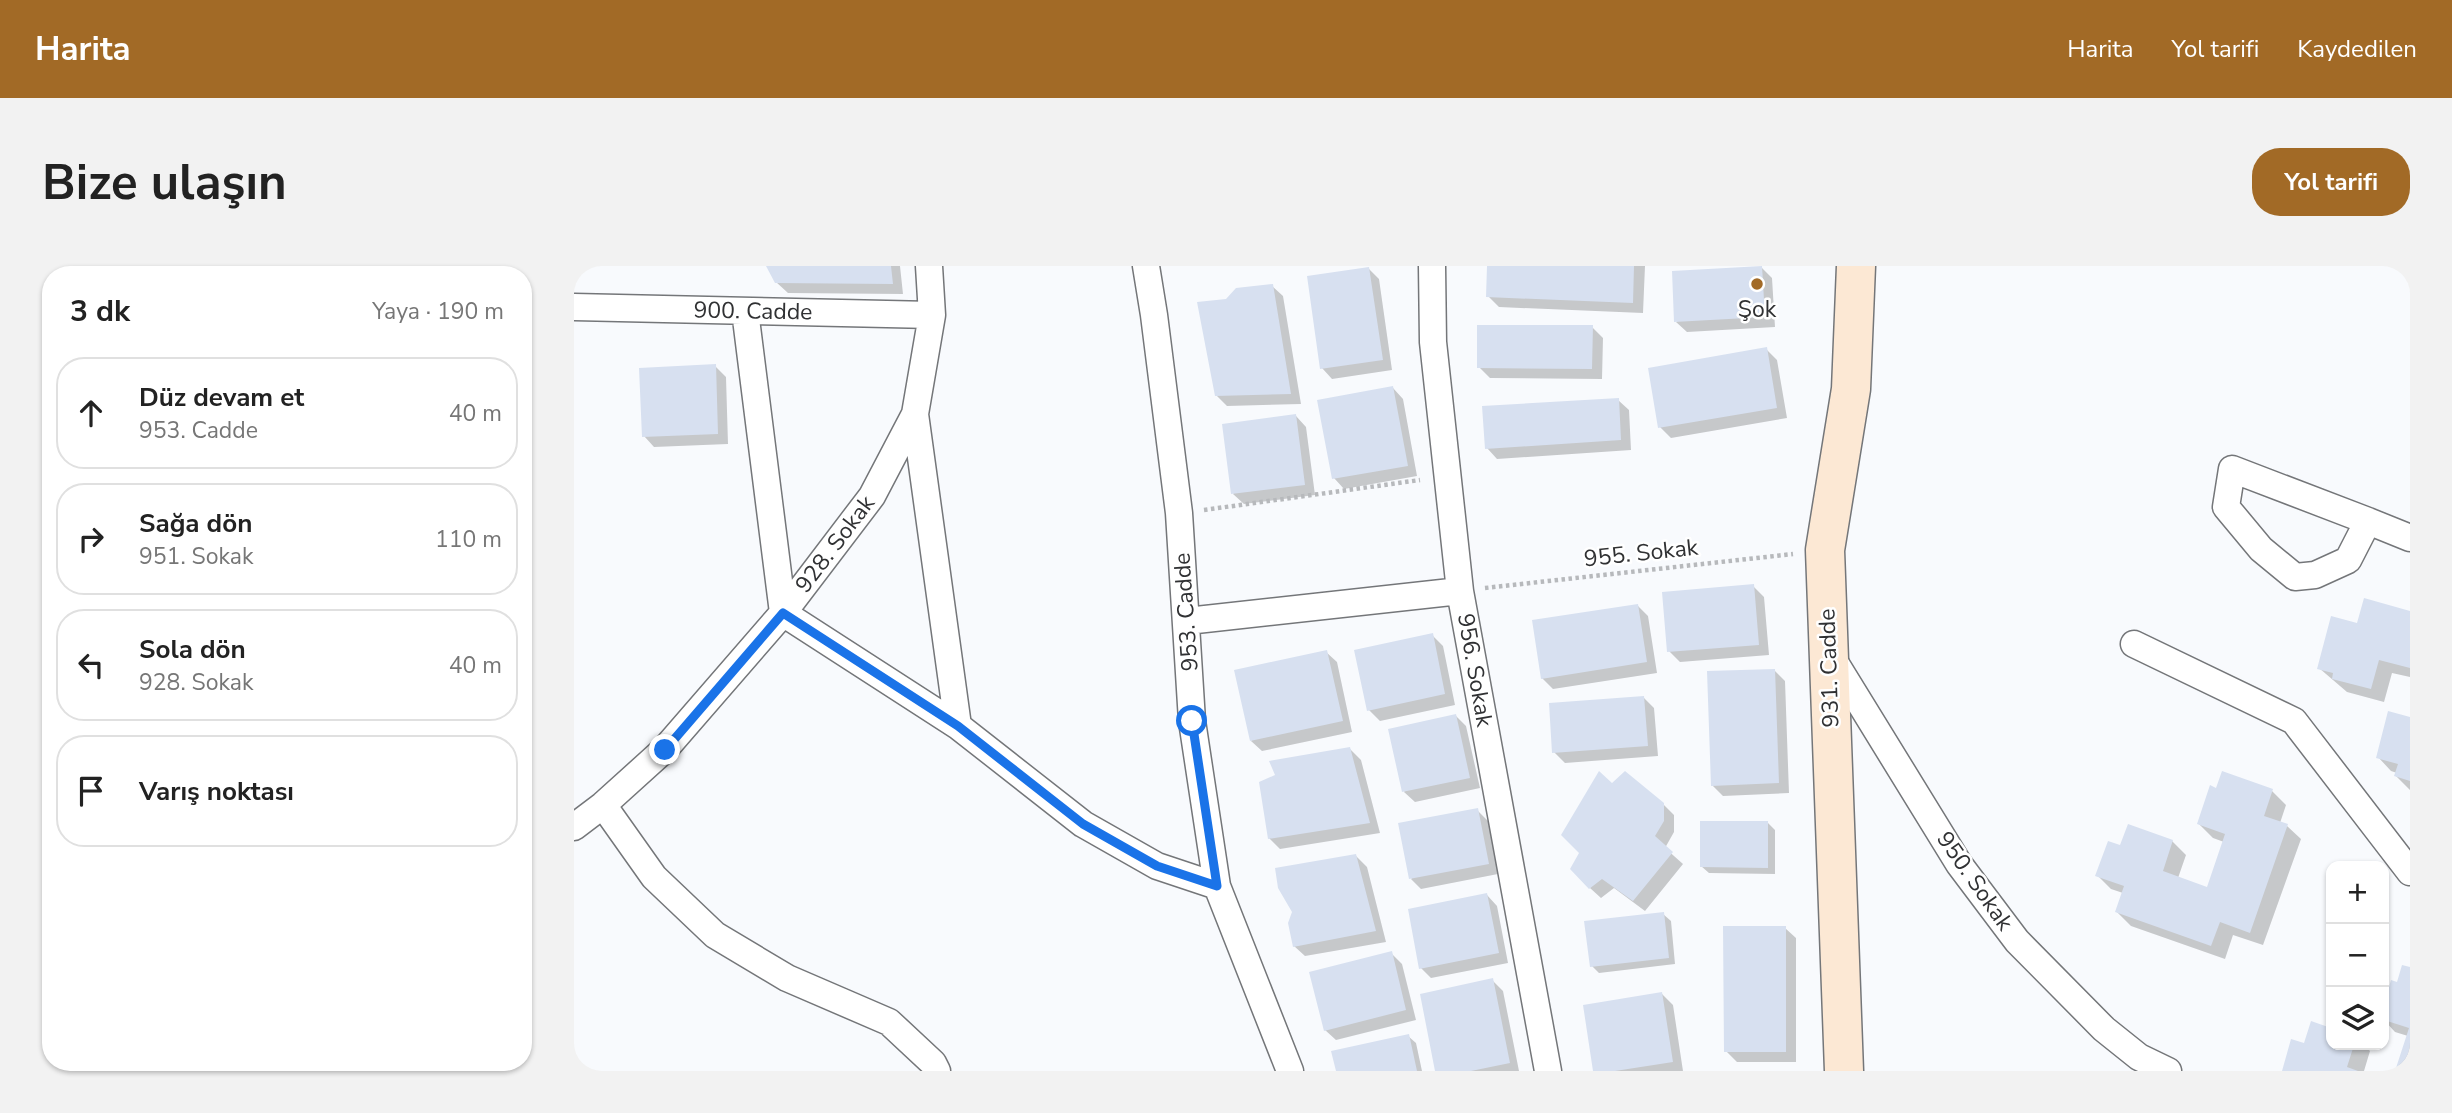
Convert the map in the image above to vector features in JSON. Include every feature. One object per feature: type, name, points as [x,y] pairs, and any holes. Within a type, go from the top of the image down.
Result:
[{"type":"main road","name":"931. Cadde","points":[[1844,1071],[1825,550],[1851,389],[1856,266]]},
{"type":"street","name":"928. Sokak","points":[[574,827],[665,750],[783,613],[872,496],[915,414],[932,315],[929,266]]},
{"type":"street","name":"953. Cadde","points":[[1146,266],[1179,513],[1192,721],[1217,886],[1290,1071]]},
{"type":"street","name":"956. Sokak","points":[[1432,266],[1433,342],[1460,591],[1548,1071]]},
{"type":"street","name":"900. Cadde","points":[[574,307],[932,315]]},
{"type":"street","points":[[745,311],[783,613],[958,726],[1083,824],[1157,866],[1217,886]]},
{"type":"street","points":[[915,414],[958,726]]},
{"type":"street","points":[[2368,521],[2348,559],[2315,575],[2295,577],[2261,549],[2226,507],[2232,469],[2368,521],[2410,538]]},
{"type":"street","points":[[1187,621],[1460,591]]},
{"type":"street","points":[[2134,644],[2294,721],[2410,872]]},
{"type":"street","name":"950. Sokak","points":[[1828,651],[1959,864],[2017,940],[2104,1029],[2139,1057],[2168,1071]]},
{"type":"street","points":[[603,805],[654,877],[715,935],[787,978],[889,1022],[933,1063],[937,1071]]},
{"type":"path","points":[[1179,513],[1447,476]]},
{"type":"path","name":"955. Sokak","points":[[1460,591],[1825,550]]},
{"type":"building","points":[[766,266],[891,266],[893,284],[775,283]]},
{"type":"building","points":[[1487,266],[1634,266],[1633,303],[1486,297]]},
{"type":"building","points":[[1762,266],[1765,317],[1674,322],[1672,271]]},
{"type":"building","points":[[1369,267],[1383,360],[1320,369],[1307,276]]},
{"type":"building","points":[[1273,284],[1291,394],[1215,396],[1197,302],[1226,299],[1236,288]]},
{"type":"building","points":[[1477,325],[1593,325],[1592,369],[1477,368]]},
{"type":"building","points":[[1767,347],[1777,408],[1658,428],[1648,368]]},
{"type":"building","points":[[716,364],[718,434],[642,437],[639,368]]},
{"type":"building","points":[[1393,386],[1408,466],[1332,479],[1317,400]]},
{"type":"building","points":[[1619,398],[1621,440],[1485,449],[1482,406]]},
{"type":"building","points":[[1296,414],[1305,485],[1231,494],[1222,424]]},
{"type":"building","points":[[1754,584],[1759,645],[1667,652],[1662,592]]},
{"type":"building","points":[[2364,598],[2410,611],[2410,668],[2379,660],[2371,689],[2332,679],[2333,673],[2317,669],[2331,616],[2357,623]]},
{"type":"building","points":[[1638,604],[1647,662],[1541,679],[1532,620]]},
{"type":"building","points":[[1433,633],[1445,694],[1367,711],[1354,650]]},
{"type":"building","points":[[1327,650],[1343,721],[1250,741],[1234,670]]},
{"type":"building","points":[[1775,669],[1779,783],[1711,786],[1707,671]]},
{"type":"building","points":[[1644,696],[1648,746],[1552,753],[1549,703]]},
{"type":"building","points":[[2388,711],[2410,717],[2410,781],[2394,776],[2398,764],[2376,758]]},
{"type":"building","points":[[1456,714],[1470,778],[1402,792],[1388,729]]},
{"type":"building","points":[[1350,747],[1370,823],[1268,839],[1259,782],[1275,775],[1269,761]]},
{"type":"building","points":[[1599,771],[1612,783],[1625,771],[1664,803],[1664,821],[1655,836],[1673,852],[1633,901],[1602,879],[1589,889],[1570,869],[1579,853],[1561,835]]},
{"type":"building","points":[[2222,771],[2273,789],[2264,816],[2288,824],[2250,933],[2220,922],[2211,946],[2115,912],[2124,886],[2095,876],[2108,841],[2120,845],[2128,824],[2173,840],[2163,871],[2207,887],[2225,834],[2197,824],[2210,785],[2216,788]]},
{"type":"building","points":[[1478,808],[1489,864],[1409,879],[1398,823]]},
{"type":"building","points":[[1700,821],[1768,821],[1768,868],[1700,867]]},
{"type":"building","points":[[1356,854],[1376,931],[1293,947],[1288,923],[1292,912],[1278,888],[1275,868]]},
{"type":"building","points":[[1487,893],[1499,953],[1419,969],[1408,909]]},
{"type":"building","points":[[1664,912],[1669,958],[1590,967],[1584,921]]},
{"type":"building","points":[[1723,926],[1786,926],[1786,1052],[1724,1052]]},
{"type":"building","points":[[1392,951],[1406,1010],[1324,1031],[1309,972]]},
{"type":"building","points":[[2402,965],[2410,967],[2410,1071],[2395,1071],[2409,1028],[2389,1022],[2389,987],[2391,980],[2397,982]]},
{"type":"building","points":[[1493,978],[1510,1063],[1471,1071],[1435,1071],[1420,994]]},
{"type":"building","points":[[1662,992],[1673,1062],[1615,1071],[1593,1071],[1583,1005]]},
{"type":"building","points":[[2311,1021],[2326,1026],[2326,1050],[2352,1050],[2347,1067],[2358,1071],[2282,1071],[2291,1039],[2304,1043]]},
{"type":"building","points":[[1409,1034],[1417,1071],[1336,1071],[1331,1051]]},
{"type":"place","name":"Şok","points":[[1757,284]]},
{"type":"route","points":[[665,750],[783,613],[958,726],[1083,824],[1157,866],[1217,886],[1192,721]]}]
